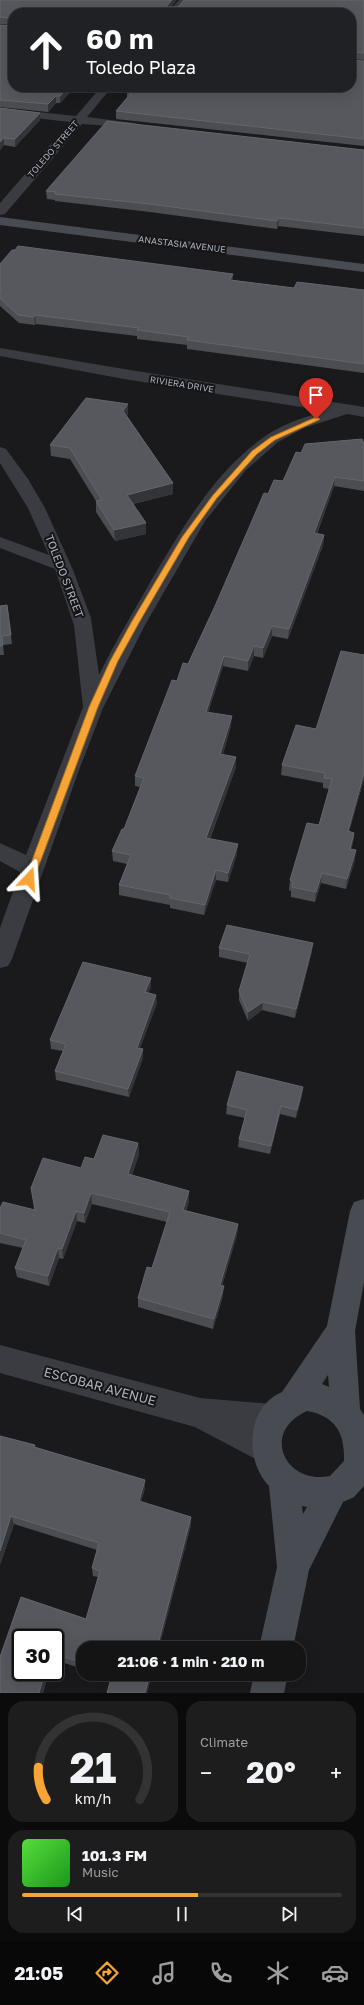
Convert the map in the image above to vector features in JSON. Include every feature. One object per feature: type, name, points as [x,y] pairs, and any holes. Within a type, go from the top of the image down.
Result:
[{"type":"street","points":[[177,8],[184,0]]},
{"type":"street","name":"TOLEDO STREET","points":[[0,212],[103,92]]},
{"type":"street","points":[[0,112],[145,128]]},
{"type":"street","name":"ANASTASIA AVENUE","points":[[0,221],[364,268]]},
{"type":"street","name":"RIVIERA DRIVE","points":[[0,352],[131,376],[356,411]]},
{"type":"street","points":[[0,959],[94,707],[114,661],[186,537],[215,496],[254,453],[273,438],[296,426],[356,411]]},
{"type":"street","name":"TOLEDO STREET","points":[[0,452],[13,470],[47,528],[62,566],[83,624],[88,675],[94,707]]},
{"type":"street","points":[[0,542],[62,566]]},
{"type":"street","points":[[0,851],[33,869]]},
{"type":"street","points":[[345,1410],[340,1331],[364,1211]]},
{"type":"street","points":[[294,1399],[340,1331]]},
{"type":"street","name":"ESCOBAR AVENUE","points":[[0,1359],[200,1413],[271,1419]]},
{"type":"street","points":[[293,1567],[347,1486],[356,1471],[361,1457],[363,1441],[353,1419],[345,1410],[334,1402],[320,1397],[307,1396],[294,1399],[281,1407],[271,1419],[266,1434],[267,1450],[272,1467],[284,1481],[298,1490],[315,1494],[347,1486]]},
{"type":"street","name":"ESCOBAR AVENUE","points":[[200,1413],[267,1450]]},
{"type":"street","points":[[277,1641],[293,1567],[284,1481]]},
{"type":"street","points":[[267,1693],[270,1681]]},
{"type":"building","points":[[0,0],[172,0],[166,7],[178,7],[184,0],[364,0],[364,53],[356,52],[356,8],[8,8],[8,18],[0,17]]},
{"type":"building","points":[[0,25],[8,26],[8,92],[64,92],[60,96],[56,96],[48,104],[0,100]]},
{"type":"building","points":[[356,60],[364,61],[364,139],[116,111],[132,92],[356,92]]},
{"type":"building","points":[[0,108],[40,113],[15,139],[4,138],[0,142]]},
{"type":"building","points":[[107,121],[364,150],[364,228],[279,218],[277,221],[150,204],[55,194],[56,192],[46,191]]},
{"type":"building","points":[[18,246],[233,274],[230,280],[294,288],[297,282],[364,290],[364,364],[187,340],[189,337],[137,330],[139,328],[35,315],[34,317],[18,315],[0,298],[0,292],[2,289],[0,289],[0,264],[12,250],[15,250]]},
{"type":"building","points":[[86,398],[128,404],[123,411],[173,483],[127,495],[146,523],[114,530],[96,501],[102,500],[70,448],[50,445]]},
{"type":"building","points":[[362,439],[364,444],[364,481],[335,477],[314,533],[324,535],[289,629],[272,626],[263,648],[254,646],[248,661],[224,656],[206,712],[232,716],[220,754],[236,757],[206,838],[238,844],[228,873],[216,870],[205,905],[170,898],[170,895],[119,885],[131,855],[112,851],[122,829],[124,829],[144,778],[135,776],[172,680],[177,681],[183,663],[188,664],[264,493],[268,494],[274,480],[283,481],[296,452],[301,453],[305,444]]},
{"type":"building","points":[[7,605],[11,635],[2,636],[3,645],[0,646],[0,606]]},
{"type":"building","points":[[341,651],[364,655],[364,773],[348,831],[354,833],[350,849],[356,850],[347,879],[322,873],[316,892],[292,887],[293,881],[290,880],[307,823],[319,825],[332,779],[324,778],[325,773],[282,765],[296,725],[316,729]]},
{"type":"building","points":[[227,925],[313,943],[296,1009],[263,1002],[248,1012],[239,991],[250,954],[219,948]]},
{"type":"building","points":[[83,962],[151,978],[145,992],[156,995],[137,1048],[143,1049],[128,1089],[55,1071],[66,1044],[50,1040]]},
{"type":"building","points":[[237,1071],[303,1087],[297,1110],[281,1106],[271,1146],[239,1139],[247,1110],[227,1105]]},
{"type":"building","points":[[103,1135],[138,1143],[128,1174],[189,1191],[183,1210],[238,1224],[220,1285],[224,1286],[214,1319],[138,1298],[147,1267],[152,1268],[170,1212],[91,1193],[84,1213],[76,1211],[62,1249],[58,1248],[48,1276],[15,1268],[26,1240],[0,1233],[0,1208],[3,1202],[35,1210],[31,1188],[43,1158],[81,1168],[85,1157],[94,1159]]},
{"type":"building","points":[[0,1436],[35,1445],[34,1447],[145,1480],[139,1501],[191,1517],[159,1641],[76,1641],[76,1661],[64,1657],[64,1629],[12,1629],[12,1681],[42,1681],[39,1693],[0,1693],[0,1657],[21,1597],[86,1619],[100,1571],[92,1568],[99,1543],[11,1516],[0,1551]]},
{"type":"building","points":[[110,1681],[148,1681],[145,1693],[107,1693]]},
{"type":"route","points":[[29,879],[71,763],[114,661],[186,537],[215,496],[254,453],[273,438],[296,426],[316,419]]}]
